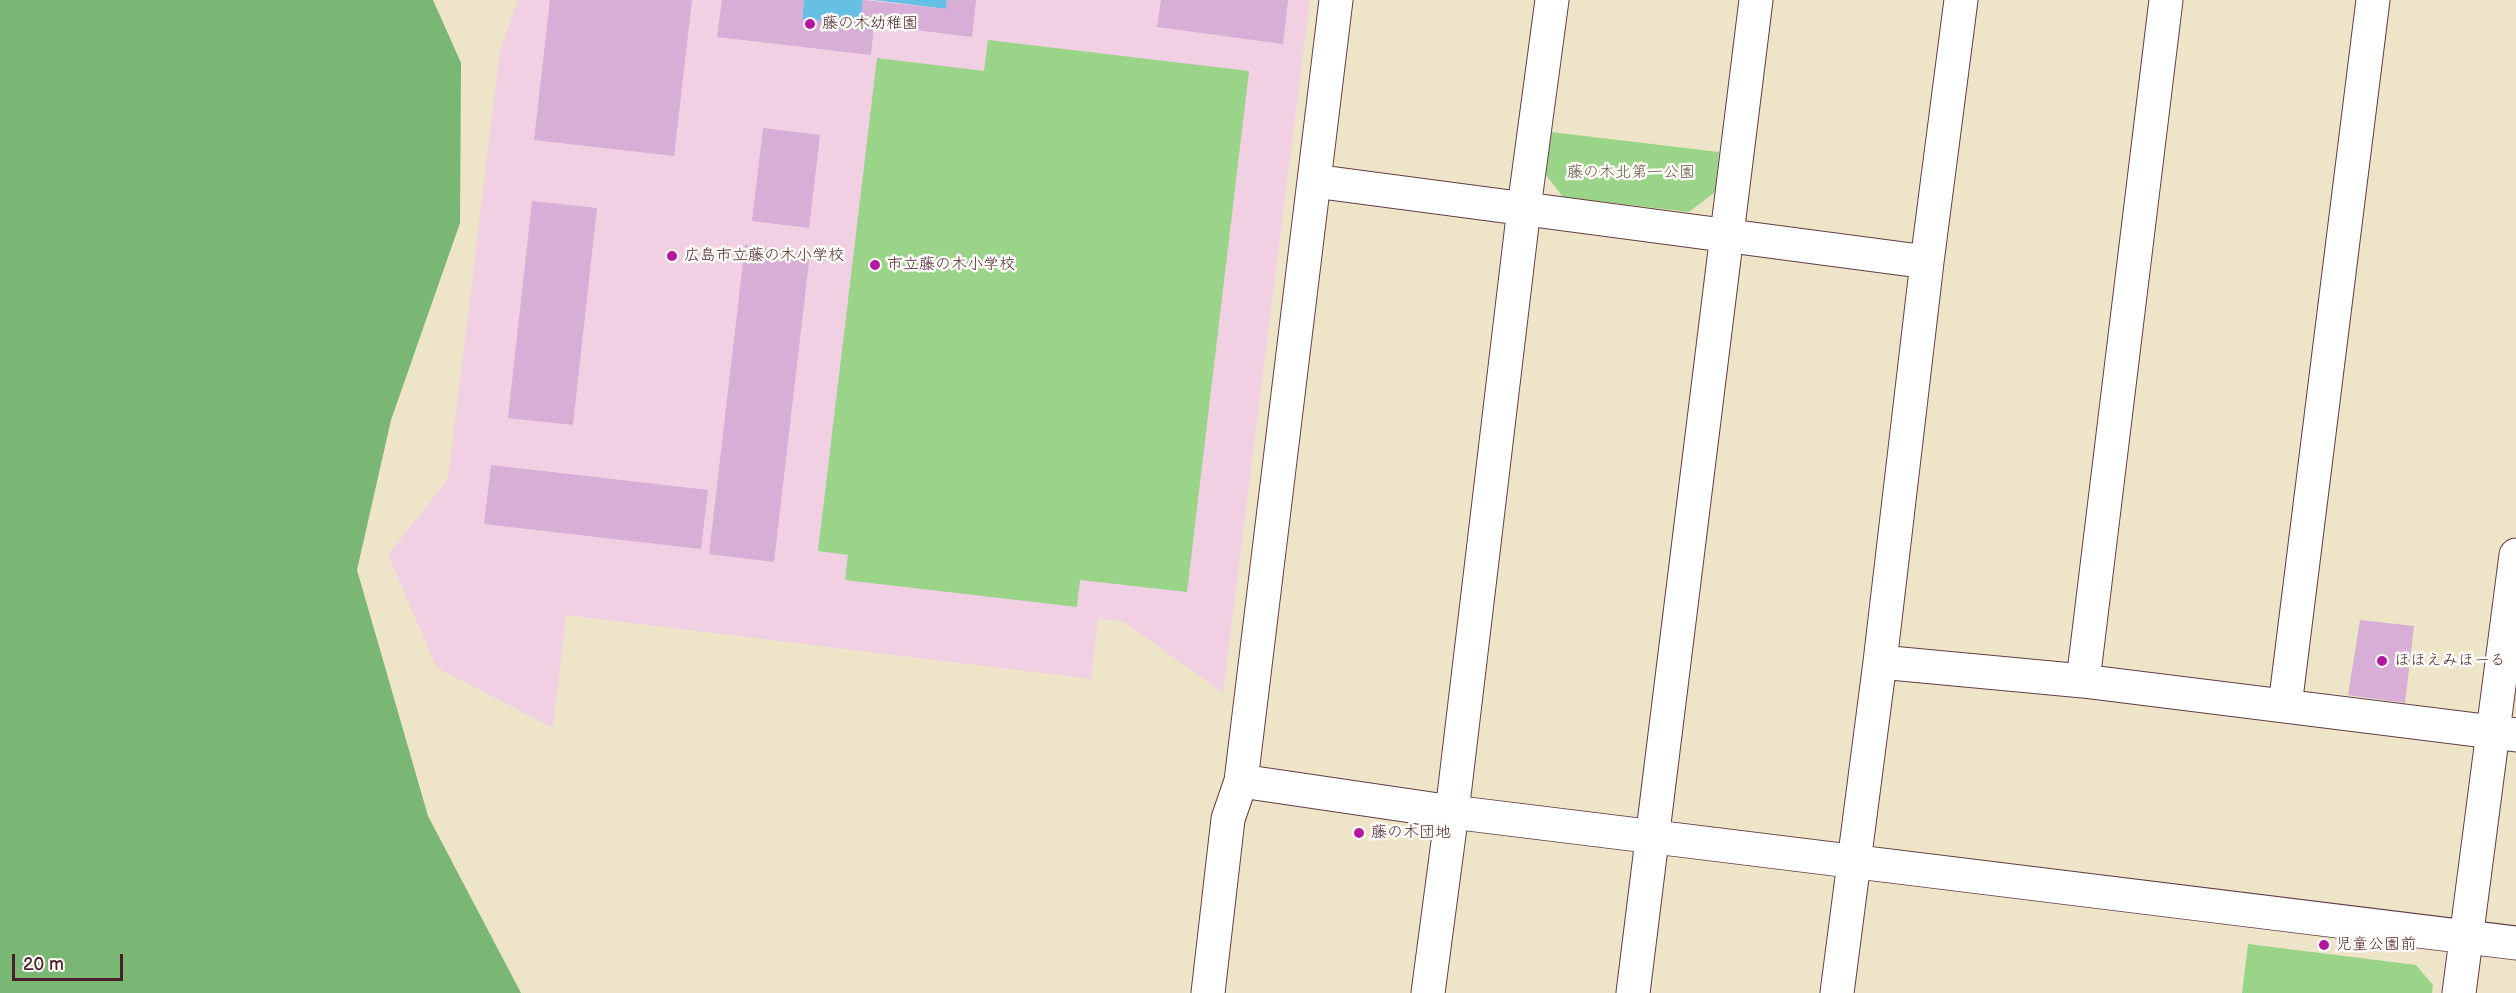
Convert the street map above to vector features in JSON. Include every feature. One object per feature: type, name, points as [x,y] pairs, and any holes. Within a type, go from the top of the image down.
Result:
[{"type":"street","points":[[1208,993],[1228,819],[1241,781],[1336,0]]},
{"type":"street","points":[[1428,993],[1452,812],[1524,208],[1552,0]]},
{"type":"street","points":[[1633,993],[1756,0]]},
{"type":"street","points":[[1837,993],[1881,662],[1927,262],[1961,0]]},
{"type":"street","points":[[2083,681],[2166,0]]},
{"type":"street","points":[[2285,706],[2373,0]]},
{"type":"street","points":[[1314,181],[1927,262]]},
{"type":"street","points":[[2459,993],[2505,733],[2516,555]]},
{"type":"street","points":[[1881,662],[2083,681],[2505,733]]},
{"type":"street","points":[[1241,781],[1452,812],[2516,944]]},
{"type":"shaded area","name":"市立藤の木小学校","points":[[518,0],[1310,0],[1223,693],[1123,621],[1098,619],[1091,679],[566,615],[553,728],[437,668],[388,555],[448,479],[500,50]]},
{"type":"green space","points":[[0,0],[433,0],[461,63],[460,223],[391,420],[357,570],[428,816],[521,993],[0,993]]},
{"type":"green space","points":[[988,40],[1249,71],[1187,592],[1080,580],[1077,607],[845,580],[848,555],[818,551],[877,58],[984,71]]},
{"type":"green space","name":"藤の木北第一公園","points":[[1551,132],[1719,152],[1715,192],[1689,212],[1563,197],[1546,175]]},
{"type":"green space","points":[[2248,944],[2416,965],[2433,985],[2432,993],[2242,993]]},
{"type":"water","points":[[804,0],[863,0],[860,25],[802,19]]},
{"type":"water","points":[[874,0],[947,0],[946,9]]},
{"type":"building","points":[[550,0],[692,0],[674,156],[534,140]]},
{"type":"building","points":[[722,0],[804,0],[802,19],[860,25],[863,0],[946,9],[947,0],[976,0],[972,37],[874,25],[871,55],[717,37]]},
{"type":"building","points":[[1161,0],[1288,0],[1283,44],[1157,27]]},
{"type":"building","points":[[763,128],[820,135],[809,228],[752,221]]},
{"type":"building","points":[[532,201],[597,208],[573,425],[508,418]]},
{"type":"building","points":[[745,245],[810,253],[774,562],[709,554]]},
{"type":"building","points":[[491,465],[708,490],[701,549],[484,524]]},
{"type":"building","name":"ほほえみほーる","points":[[2360,620],[2414,626],[2405,703],[2348,695]]},
{"type":"place","name":"藤の木幼稚園","points":[[810,24]]},
{"type":"place","name":"広島市立藤の木小学校","points":[[672,256]]},
{"type":"place","name":"市立藤の木小学校","points":[[875,265]]},
{"type":"place","name":"ほほえみほーる","points":[[2382,661]]},
{"type":"place","name":"藤の木団地","points":[[1359,833]]},
{"type":"place","name":"児童公園前","points":[[2324,945]]}]
